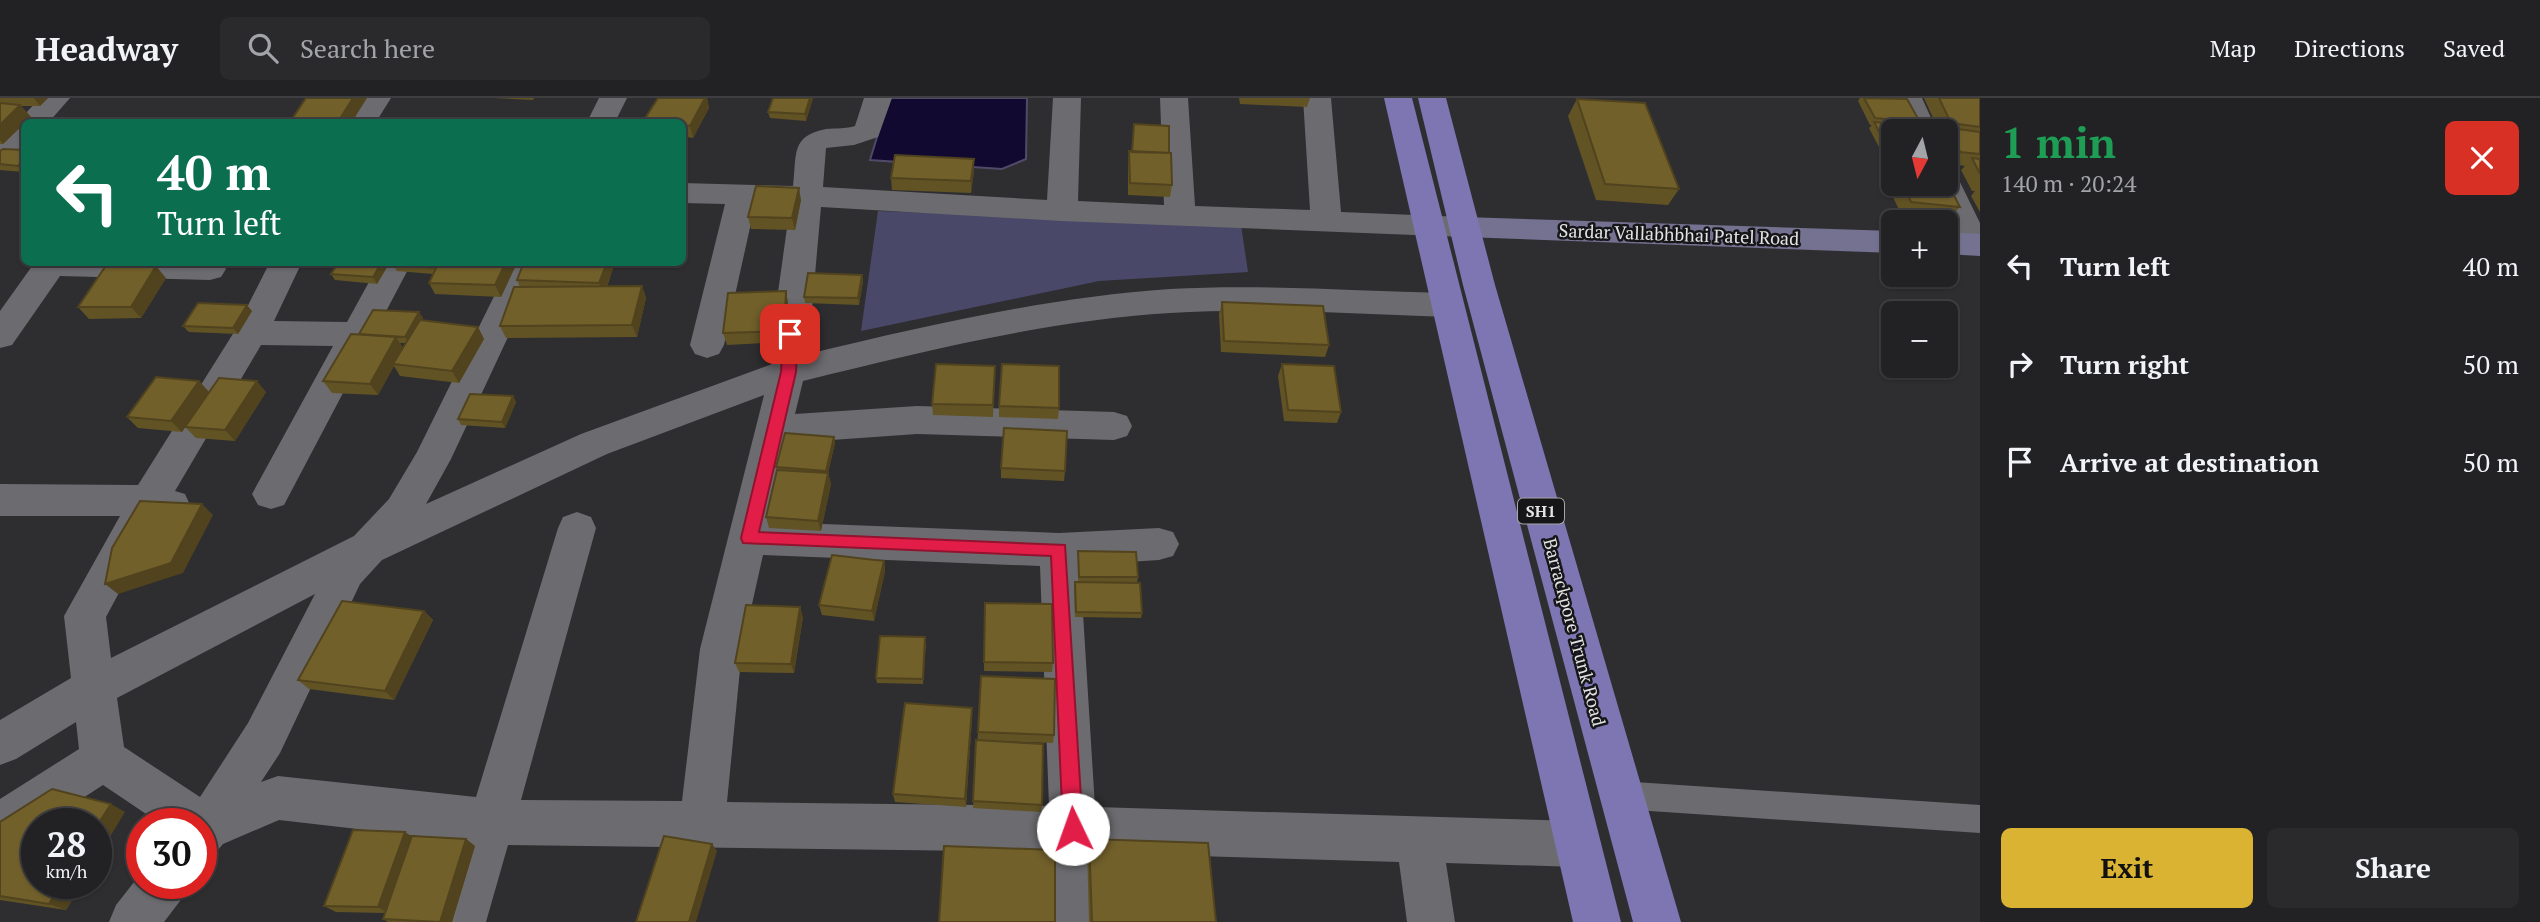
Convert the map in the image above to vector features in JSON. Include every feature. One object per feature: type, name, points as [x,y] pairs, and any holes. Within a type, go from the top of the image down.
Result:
[{"type":"main road","name":"Barrackpore Trunk Road","points":[[1398,98],[1446,226],[1657,922]]},
{"type":"main road","name":"Barrackpore Trunk Road","points":[[1432,98],[1446,226],[1447,305],[1597,922]]},
{"type":"street","points":[[364,119],[377,98]]},
{"type":"street","points":[[602,119],[613,98]]},
{"type":"street","points":[[702,825],[720,649],[788,372],[812,144],[821,138],[853,137],[868,131],[878,98]]},
{"type":"street","points":[[1062,211],[1067,98]]},
{"type":"street","points":[[1174,98],[1180,214]]},
{"type":"street","points":[[1317,98],[1326,221]]},
{"type":"street","points":[[1908,98],[1918,119]]},
{"type":"street","points":[[21,133],[9,149],[21,150]]},
{"type":"street","points":[[686,193],[808,196],[1062,211],[1446,226]]},
{"type":"street","points":[[708,345],[742,195]]},
{"type":"street","points":[[1950,196],[1967,244]]},
{"type":"street","name":"Sardar Vallabhbhai Patel Road","points":[[1446,226],[1881,242]]},
{"type":"street","points":[[0,336],[51,266]]},
{"type":"street","points":[[105,266],[210,270]]},
{"type":"street","points":[[171,808],[103,759],[85,616],[149,501],[251,333],[284,266]]},
{"type":"street","points":[[271,494],[394,266]]},
{"type":"street","points":[[217,812],[264,738],[346,572],[403,510],[432,459],[525,266]]},
{"type":"street","points":[[0,744],[94,688],[370,547],[594,444],[788,372],[910,342],[1082,311],[1168,301],[1226,299],[1447,305]]},
{"type":"street","points":[[251,333],[355,334]]},
{"type":"street","points":[[775,430],[917,420],[1114,426]]},
{"type":"street","points":[[0,500],[149,501],[201,510]]},
{"type":"street","points":[[462,922],[577,528]]},
{"type":"street","points":[[749,538],[1059,550],[1159,544]]},
{"type":"street","points":[[1059,550],[1073,829],[1074,922]]},
{"type":"street","points":[[0,826],[103,759]]},
{"type":"street","points":[[217,826],[278,798],[492,822],[1073,829],[1578,844]]},
{"type":"street","points":[[1419,840],[1431,922]]},
{"type":"street","points":[[133,922],[151,899]]},
{"type":"lane","points":[[1620,795],[1980,819]]},
{"type":"shaded area","points":[[889,98],[1027,98],[1026,159],[1002,169],[870,160]]},
{"type":"shaded area","points":[[878,211],[1241,225],[1248,272],[1099,281],[861,331]]},
{"type":"building","points":[[306,98],[353,98],[340,119],[292,119]]},
{"type":"building","points":[[658,98],[705,98],[690,126],[686,126],[686,119],[645,119]]},
{"type":"building","points":[[773,98],[810,98],[805,114],[768,112]]},
{"type":"building","points":[[1864,98],[1907,99],[1918,119],[1886,119],[1875,118]]},
{"type":"building","points":[[1939,98],[1980,98],[1980,127],[1958,124],[1958,119],[1949,119]]},
{"type":"building","points":[[1577,99],[1645,103],[1679,189],[1605,184]]},
{"type":"building","points":[[0,103],[20,105],[0,125]]},
{"type":"building","points":[[1874,122],[1881,123],[1881,135]]},
{"type":"building","points":[[1134,124],[1169,126],[1169,153],[1132,152]]},
{"type":"building","points":[[1958,129],[1980,132],[1980,154],[1960,152]]},
{"type":"building","points":[[21,150],[21,162],[18,166],[0,164],[0,151]]},
{"type":"building","points":[[1129,151],[1171,153],[1172,185],[1130,183]]},
{"type":"building","points":[[895,155],[974,159],[971,181],[891,178]]},
{"type":"building","points":[[1972,158],[1980,159],[1980,174]]},
{"type":"building","points":[[756,186],[799,188],[792,218],[748,217]]},
{"type":"building","points":[[1908,196],[1954,196],[1960,207],[1911,202]]},
{"type":"building","points":[[156,266],[131,307],[78,307],[105,267]]},
{"type":"building","points":[[336,266],[380,266],[373,277],[331,274]]},
{"type":"building","points":[[437,266],[504,266],[495,285],[429,283]]},
{"type":"building","points":[[522,266],[605,266],[599,283],[517,280]]},
{"type":"building","points":[[808,273],[862,275],[858,298],[804,297]]},
{"type":"building","points":[[642,286],[632,325],[500,326],[514,287]]},
{"type":"building","points":[[786,291],[784,331],[723,333],[728,293]]},
{"type":"building","points":[[1222,302],[1323,306],[1329,345],[1224,341]]},
{"type":"building","points":[[198,303],[247,305],[233,328],[183,326]]},
{"type":"building","points":[[373,310],[419,312],[405,337],[359,334]]},
{"type":"building","points":[[420,320],[478,327],[452,371],[393,364]]},
{"type":"building","points":[[351,334],[396,337],[370,384],[323,381]]},
{"type":"building","points":[[936,364],[995,366],[993,405],[932,404]]},
{"type":"building","points":[[1002,364],[1059,366],[1059,408],[999,406]]},
{"type":"building","points":[[1282,364],[1334,366],[1341,412],[1288,410]]},
{"type":"building","points":[[156,377],[199,381],[171,421],[127,417]]},
{"type":"building","points":[[219,378],[257,381],[225,430],[185,427]]},
{"type":"building","points":[[470,394],[513,396],[502,422],[458,419]]},
{"type":"building","points":[[1004,428],[1067,431],[1065,471],[1001,468]]},
{"type":"building","points":[[785,433],[834,437],[826,471],[776,467]]},
{"type":"building","points":[[777,470],[828,473],[818,521],[766,517]]},
{"type":"building","points":[[140,501],[202,504],[171,563],[105,584],[112,548]]},
{"type":"building","points":[[1078,551],[1136,552],[1138,577],[1079,577]]},
{"type":"building","points":[[832,555],[884,561],[872,611],[819,605]]},
{"type":"building","points":[[1075,582],[1140,583],[1142,613],[1076,612]]},
{"type":"building","points":[[342,601],[424,611],[385,691],[298,680]]},
{"type":"building","points":[[985,603],[1052,604],[1053,663],[984,662]]},
{"type":"building","points":[[746,605],[800,607],[791,664],[735,663]]},
{"type":"building","points":[[880,636],[925,637],[923,679],[876,678]]},
{"type":"building","points":[[981,676],[1055,679],[1054,735],[978,732]]},
{"type":"building","points":[[905,703],[972,708],[965,799],[893,794]]},
{"type":"building","points":[[976,740],[1043,744],[1042,805],[973,801]]},
{"type":"building","points":[[52,789],[111,804],[108,808],[22,808]]},
{"type":"building","points":[[21,809],[21,899],[52,899],[49,904],[0,896],[0,822]]},
{"type":"building","points":[[353,830],[405,832],[378,907],[324,906]]},
{"type":"building","points":[[412,836],[466,839],[440,922],[383,919]]},
{"type":"building","points":[[664,836],[712,844],[689,922],[636,922]]},
{"type":"building","points":[[1089,839],[1208,843],[1216,922],[1092,922]]},
{"type":"building","points":[[944,846],[1055,850],[1055,922],[939,922]]},
{"type":"route","points":[[790,334],[788,372],[749,538],[1059,550],[1073,829]]}]
